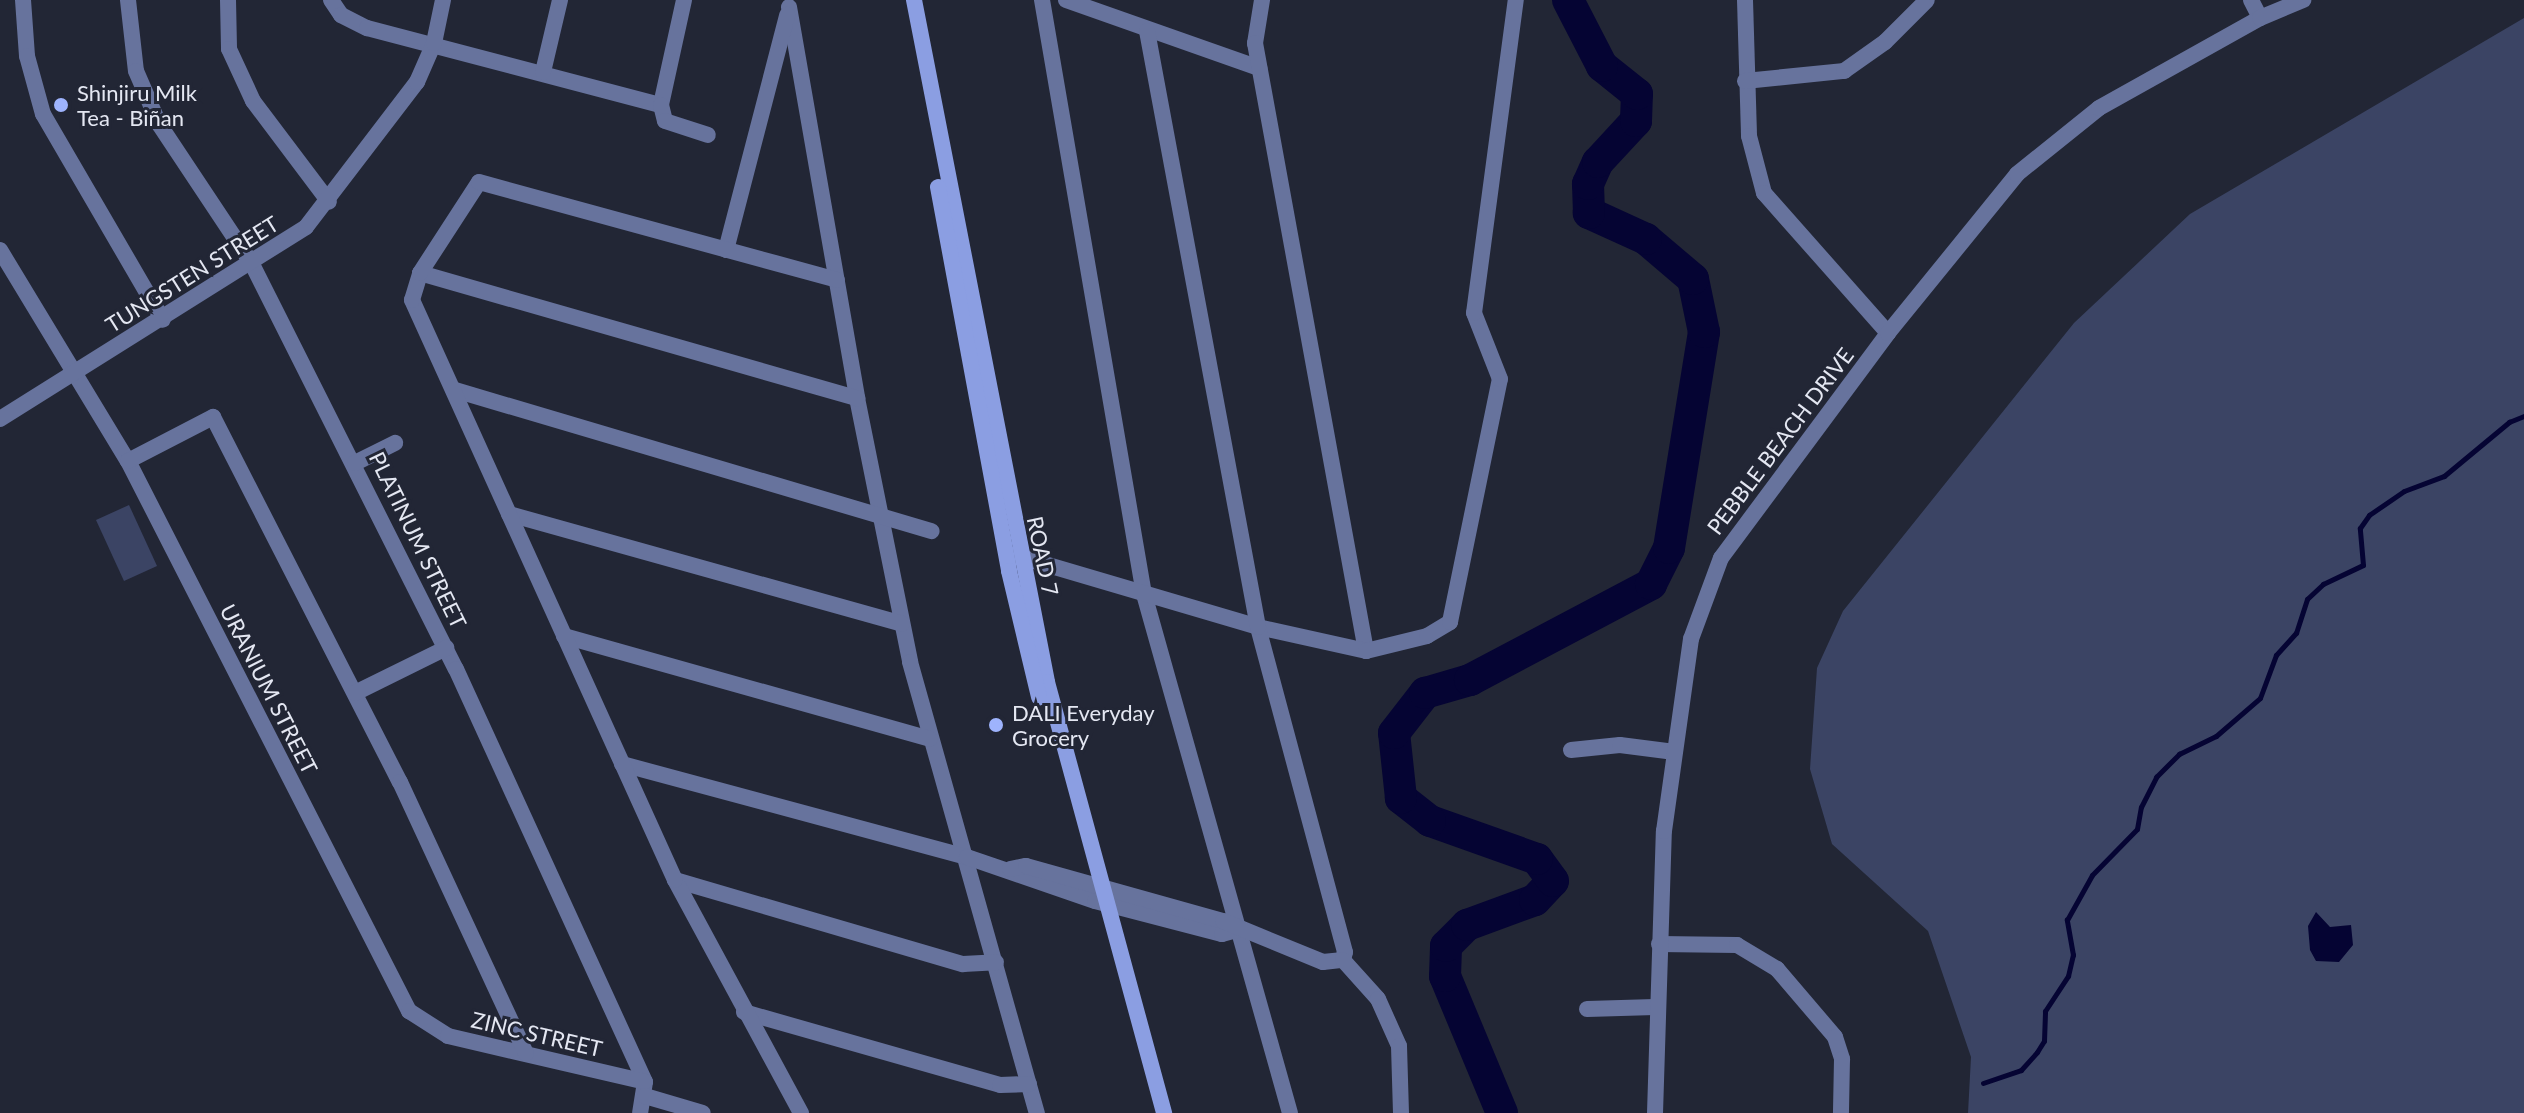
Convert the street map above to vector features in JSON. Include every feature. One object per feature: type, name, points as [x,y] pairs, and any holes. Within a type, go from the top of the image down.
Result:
[{"type":"street","points":[[23,0],[27,56],[43,114],[163,320]]},
{"type":"street","name":"PLATINUM STREET","points":[[128,0],[136,71],[159,124],[252,264],[355,463],[446,648],[645,1089]]},
{"type":"street","points":[[228,0],[229,49],[246,88],[329,202]]},
{"type":"street","points":[[331,0],[353,22],[661,105]]},
{"type":"street","name":"TUNGSTEN STREET","points":[[0,419],[286,243],[329,202],[408,96],[434,43],[443,0]]},
{"type":"street","points":[[543,72],[560,0]]},
{"type":"street","points":[[684,0],[661,105],[665,121],[708,135]]},
{"type":"street","name":"ROAD 7","points":[[904,0],[1014,555],[1153,1113]]},
{"type":"street","name":"ROAD 7","points":[[914,0],[957,257]]},
{"type":"street","points":[[1042,0],[1144,594],[1290,1113]]},
{"type":"street","points":[[1066,0],[1259,68]]},
{"type":"street","points":[[1262,0],[1256,22],[1259,68],[1366,651]]},
{"type":"street","points":[[1014,555],[1258,627],[1366,651],[1427,636],[1450,622],[1500,379],[1474,313],[1516,0]]},
{"type":"street","points":[[1745,0],[1745,81],[1754,169],[1764,193],[1888,333]]},
{"type":"street","points":[[1745,81],[1844,71],[1885,42],[1927,0]]},
{"type":"street","points":[[2251,0],[2260,18]]},
{"type":"street","name":"PEBBLE BEACH DRIVE","points":[[1655,1113],[1655,1007],[1675,752],[1691,639],[1721,558],[1888,333],[2017,174],[2053,140],[2099,108],[2260,18],[2303,0]]},
{"type":"street","points":[[726,250],[790,4]]},
{"type":"street","points":[[790,4],[857,398],[902,624],[930,739],[967,857],[1037,1113]]},
{"type":"street","points":[[1147,31],[1258,627],[1345,940],[1343,960],[1378,999],[1399,1046],[1401,1113]]},
{"type":"street","points":[[801,1113],[675,880],[412,300],[420,273],[479,182],[837,280]]},
{"type":"street","name":"URANIUM STREET","points":[[0,250],[128,461],[399,998],[422,1023]]},
{"type":"street","points":[[420,273],[857,398]]},
{"type":"street","points":[[455,390],[932,531]]},
{"type":"street","points":[[128,461],[213,417],[355,693],[526,1053]]},
{"type":"street","points":[[355,463],[395,443]]},
{"type":"street","points":[[509,514],[902,624]]},
{"type":"street","points":[[564,636],[930,739]]},
{"type":"street","points":[[355,693],[446,648]]},
{"type":"street","points":[[1571,750],[1620,745],[1675,752]]},
{"type":"street","points":[[622,764],[1010,869],[1026,866],[1099,895],[1223,921],[1237,930],[1323,962],[1343,960]]},
{"type":"street","points":[[675,880],[963,964],[996,962]]},
{"type":"street","name":"ROAD 7","points":[[1099,895],[1164,1113]]},
{"type":"street","points":[[1659,944],[1737,945],[1777,969],[1835,1037],[1842,1059],[1841,1113]]},
{"type":"street","points":[[1587,1009],[1655,1007]]},
{"type":"street","points":[[744,1012],[1000,1085],[1029,1084]]},
{"type":"street","name":"ZINC STREET","points":[[422,1023],[448,1036],[526,1053],[645,1089],[703,1113]]},
{"type":"street","points":[[640,1113],[645,1089]]},
{"type":"shaded area","points":[[2524,18],[2524,1113],[1968,1113],[1971,1057],[1928,931],[1832,844],[1810,769],[1817,668],[1843,611],[2074,323],[2190,214]]},
{"type":"shaded area","points":[[129,505],[157,566],[124,581],[96,520]]},
{"type":"shaded area","points":[[2316,912],[2330,927],[2351,925],[2353,945],[2339,962],[2316,961],[2310,950],[2308,926]]},
{"type":"waterway","points":[[1502,1113],[1445,976],[1446,946],[1467,925],[1535,900],[1553,881],[1537,859],[1430,821],[1401,798],[1394,733],[1425,693],[1470,680],[1651,584],[1669,548],[1704,332],[1693,279],[1646,239],[1589,213],[1588,184],[1598,162],[1636,121],[1637,94],[1602,66],[1568,0]]},
{"type":"waterway","points":[[1983,1083],[2021,1070],[2044,1041],[2045,1011],[2068,976],[2073,955],[2067,920],[2092,875],[2137,829],[2141,807],[2156,777],[2179,754],[2216,736],[2260,698],[2276,655],[2296,633],[2307,599],[2323,584],[2363,565],[2360,528],[2369,515],[2404,491],[2444,476],[2509,422],[2524,416]]},
{"type":"place","name":"Shinjiru Milk Tea - Biñan","points":[[61,105]]},
{"type":"place","name":"DALI Everyday Grocery","points":[[996,725]]}]
